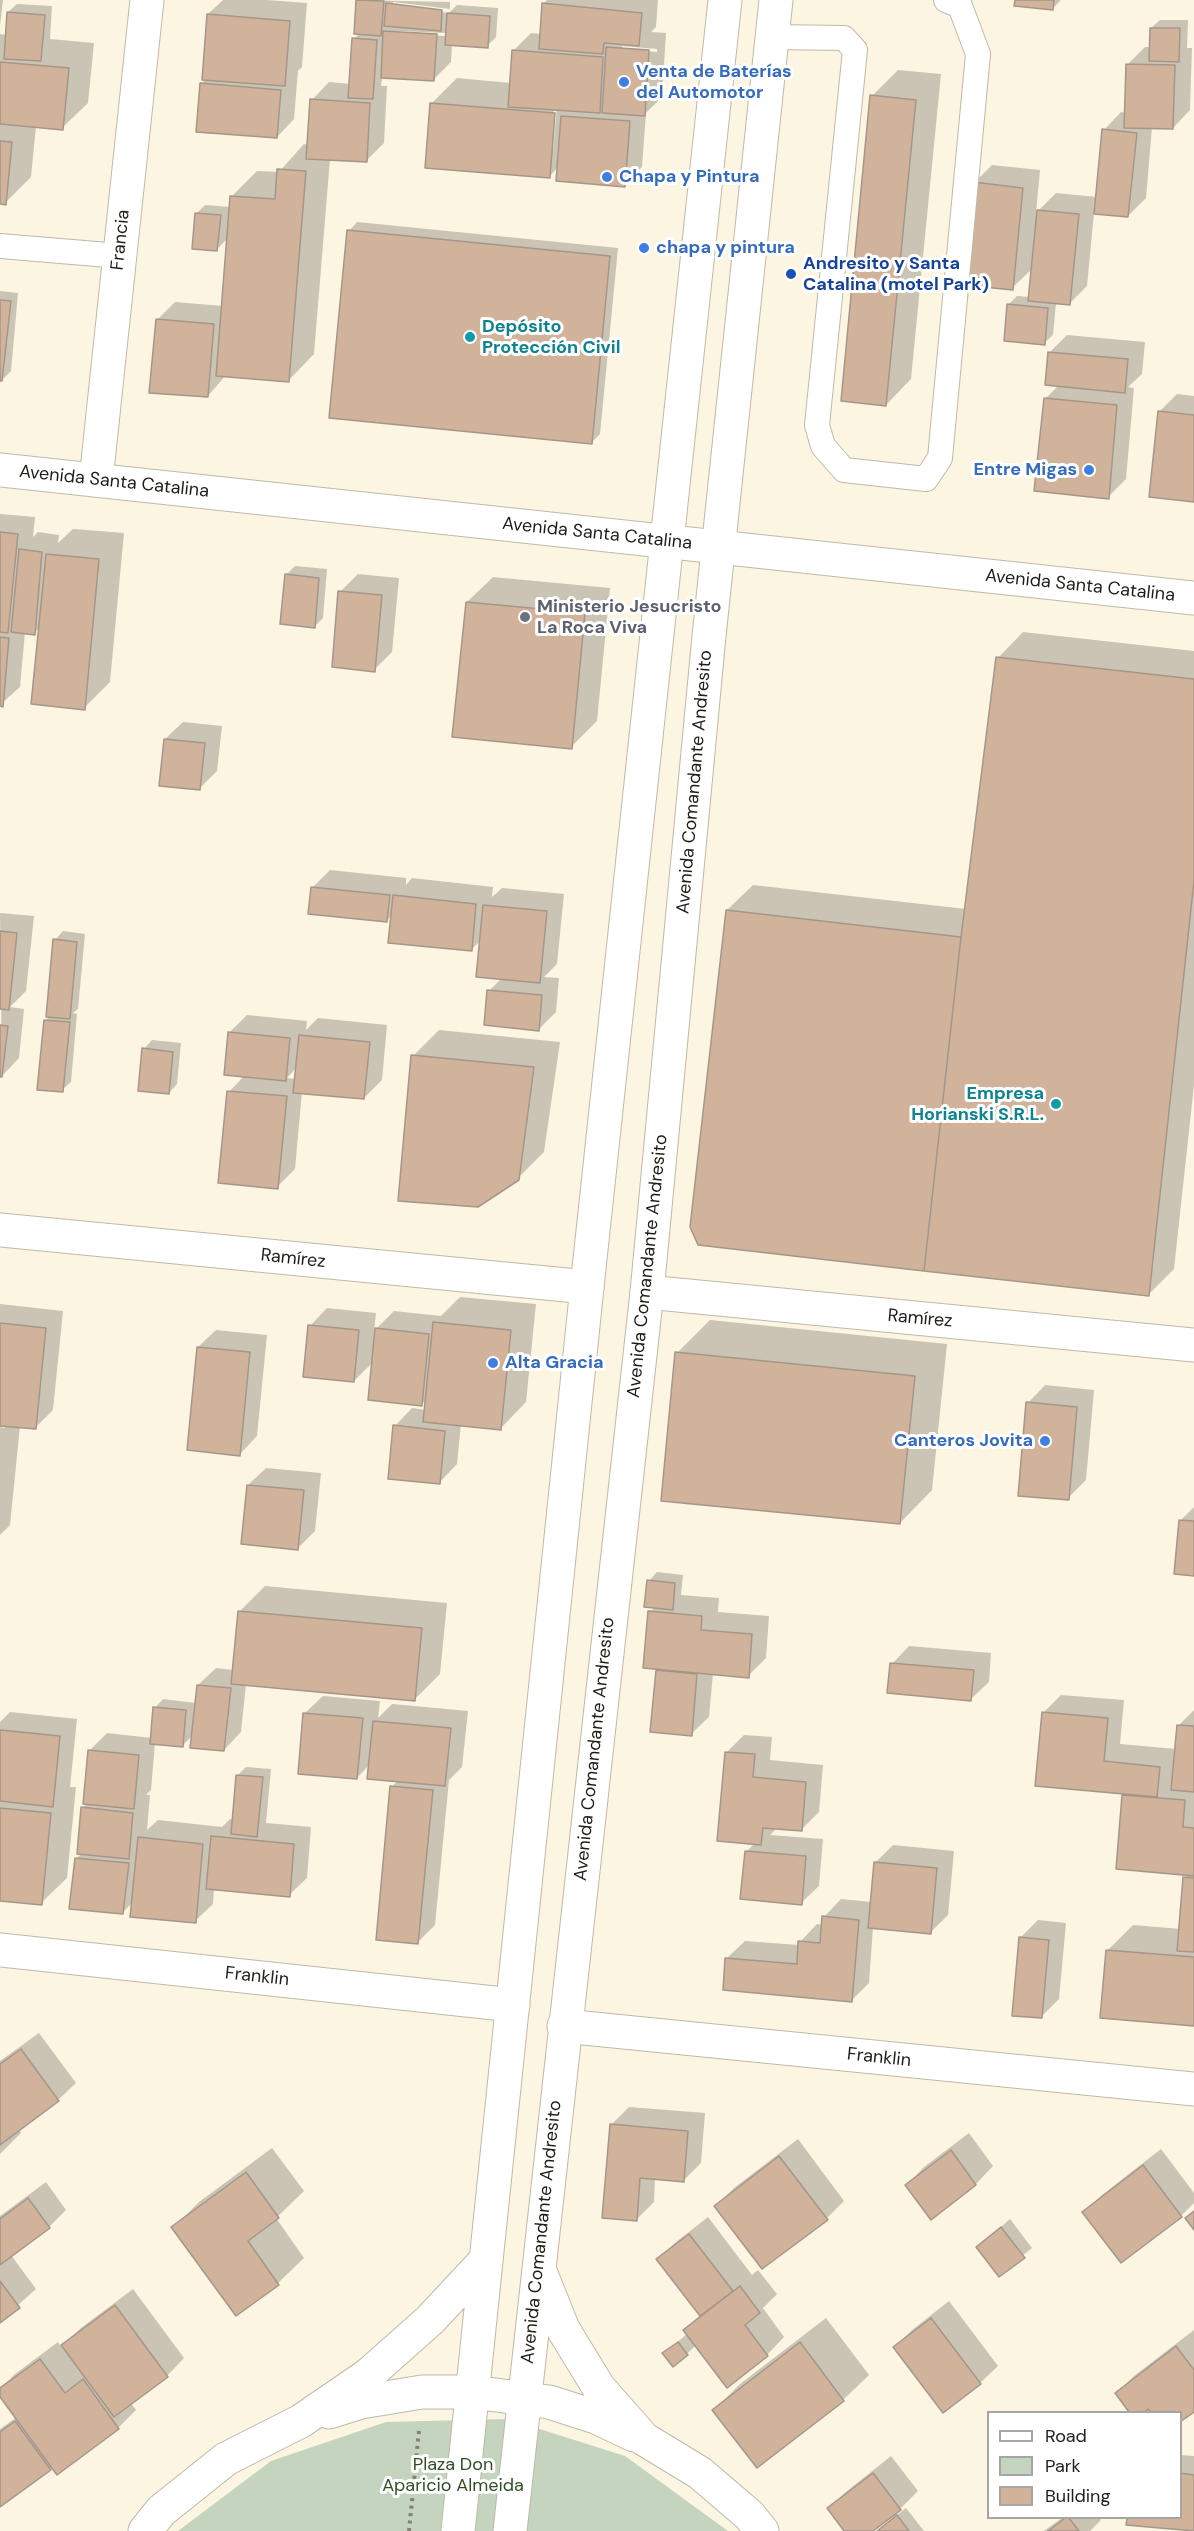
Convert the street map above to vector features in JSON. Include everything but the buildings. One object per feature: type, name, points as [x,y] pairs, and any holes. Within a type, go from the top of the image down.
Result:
[{"type":"main road","name":"Francia","points":[[96,480],[147,0]]},
{"type":"main road","points":[[458,2531],[587,1287],[725,0]]},
{"type":"main road","name":"Avenida Comandante Andresito","points":[[510,2531],[564,2026],[647,1292],[718,547],[776,0]]},
{"type":"main road","name":"Avenida Santa Catalina","points":[[0,470],[1194,598]]},
{"type":"main road","name":"Ramírez","points":[[0,1230],[587,1287]]},
{"type":"main road","name":"Ramírez","points":[[647,1292],[1194,1345]]},
{"type":"main road","name":"Franklin","points":[[0,1950],[513,2004]]},
{"type":"main road","name":"Franklin","points":[[564,2026],[1194,2089]]},
{"type":"main road","points":[[145,2531],[161,2511],[226,2459],[301,2421],[368,2375],[430,2320],[486,2260]]},
{"type":"main road","points":[[538,2265],[563,2329],[598,2388],[644,2439]]},
{"type":"main road","points":[[301,2421],[361,2402],[423,2392],[473,2392],[549,2402],[596,2417],[644,2439],[700,2473],[749,2515],[762,2531]]},
{"type":"lane","points":[[772,37],[844,38],[855,50],[817,425],[823,446],[843,470],[926,479],[940,458],[978,54],[960,6],[946,0]]},
{"type":"lane","points":[[0,246],[120,256]]},
{"type":"green space","name":"Plaza Don Aparicio Almeida","points":[[508,2419],[625,2456],[728,2531],[178,2531],[271,2461],[386,2422]]},
{"type":"place","name":"Venta de Baterías del Automotor","points":[[624,82]]},
{"type":"place","name":"Chapa y Pintura","points":[[607,177]]},
{"type":"place","name":"chapa y pintura","points":[[644,248]]},
{"type":"place","name":"Andresito y Santa Catalina (motel Park)","points":[[791,274]]},
{"type":"place","name":"Depósito Protección Civil","points":[[470,337]]},
{"type":"place","name":"Entre Migas","points":[[1089,470]]},
{"type":"place","name":"Ministerio Jesucristo La Roca Viva","points":[[525,617]]},
{"type":"place","name":"Empresa Horianski S.R.L.","points":[[1056,1104]]},
{"type":"place","name":"Alta Gracia","points":[[493,1363]]},
{"type":"place","name":"Canteros Jovita","points":[[1045,1441]]}]
